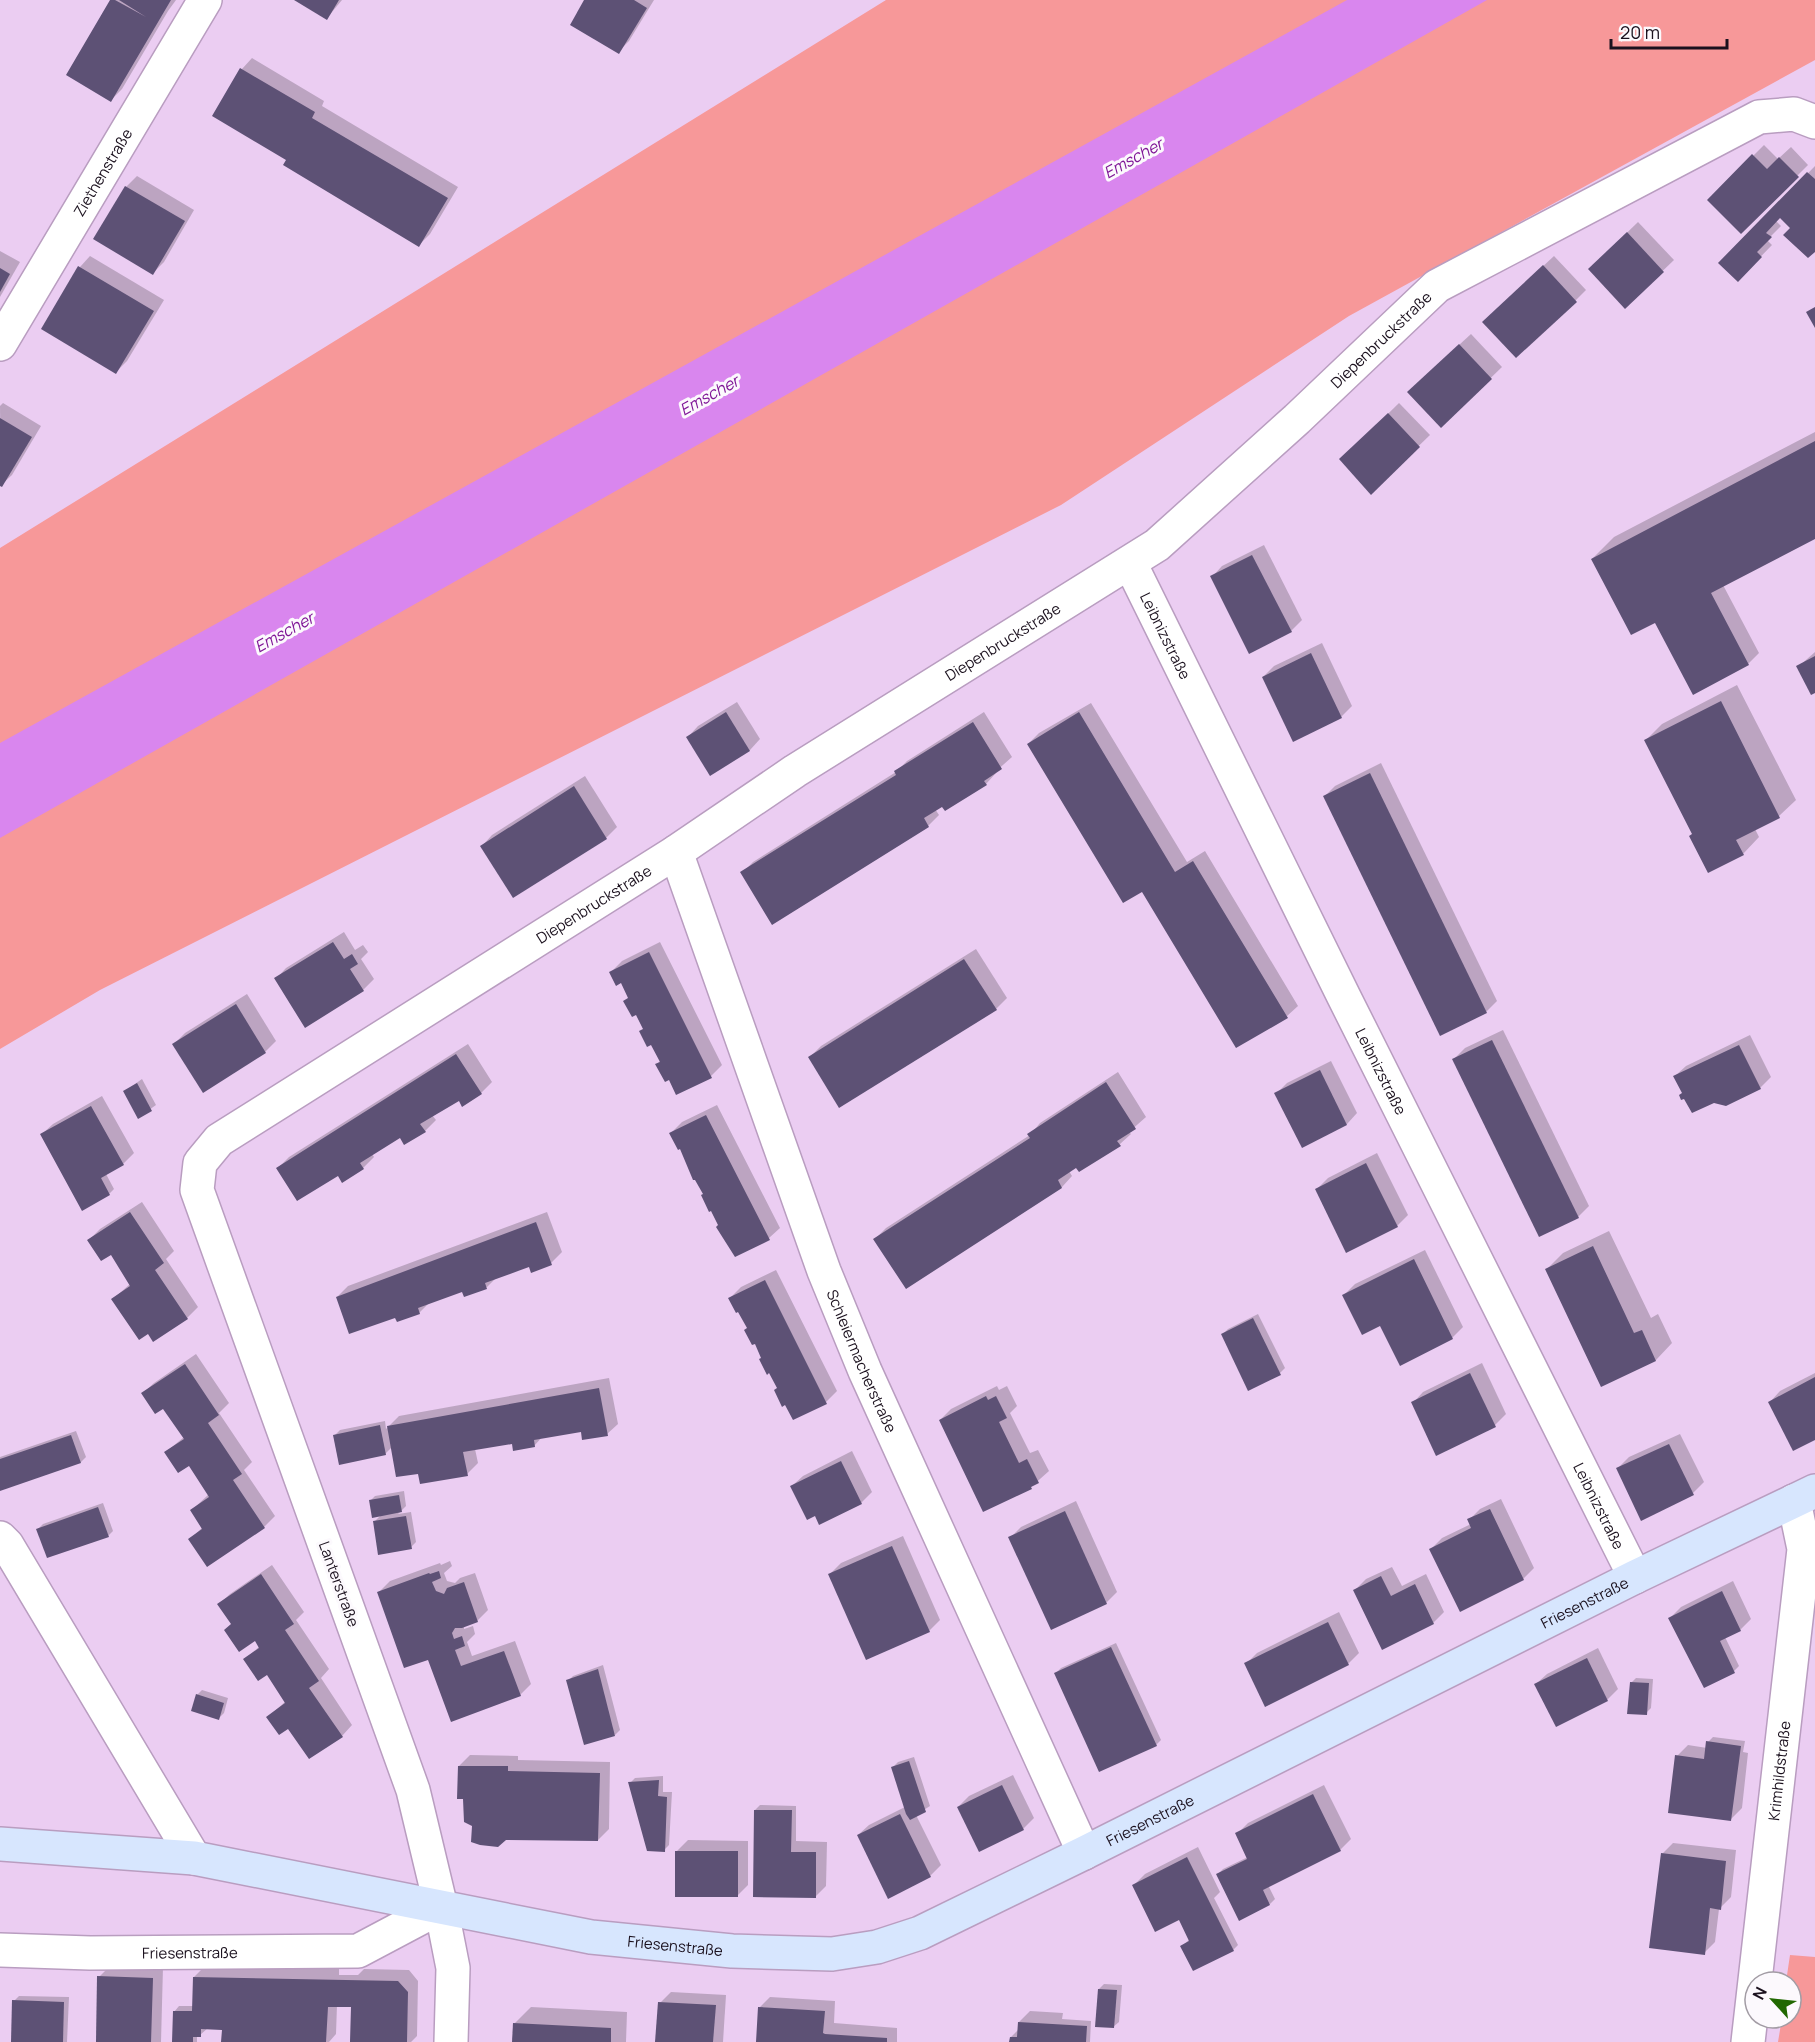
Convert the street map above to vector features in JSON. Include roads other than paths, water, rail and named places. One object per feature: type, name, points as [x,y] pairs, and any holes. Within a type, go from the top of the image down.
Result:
[{"type":"main road","name":"Friesenstraße","points":[[0,1844],[194,1858],[620,1941],[732,1951],[832,1954],[877,1947],[920,1933],[1635,1577],[1805,1496]]},
{"type":"street","name":"Ziethenstraße","points":[[0,344],[205,0]]},
{"type":"street","name":"Diepenbruckstraße","points":[[219,1140],[676,852],[795,771],[1157,545],[1297,419],[1437,286],[1758,117],[1794,114],[1815,122]]},
{"type":"street","name":"Leibnizstraße","points":[[1130,563],[1344,997],[1635,1577]]},
{"type":"street","name":"Schleiermacherstraße","points":[[676,852],[824,1271],[865,1371],[1084,1853]]},
{"type":"street","name":"Lanterstraße","points":[[219,1140],[200,1163],[197,1190],[413,1790],[453,1968],[451,2042]]},
{"type":"street","name":"Krimhildstraße","points":[[1748,2042],[1804,1549],[1805,1496]]},
{"type":"street","points":[[0,1538],[7,1545],[194,1858]]},
{"type":"street","name":"Friesenstraße","points":[[0,1950],[90,1953],[358,1951],[441,1907]]},
{"type":"water","name":"Emscher","points":[[1347,0],[1487,0],[0,838],[0,743]]}]
